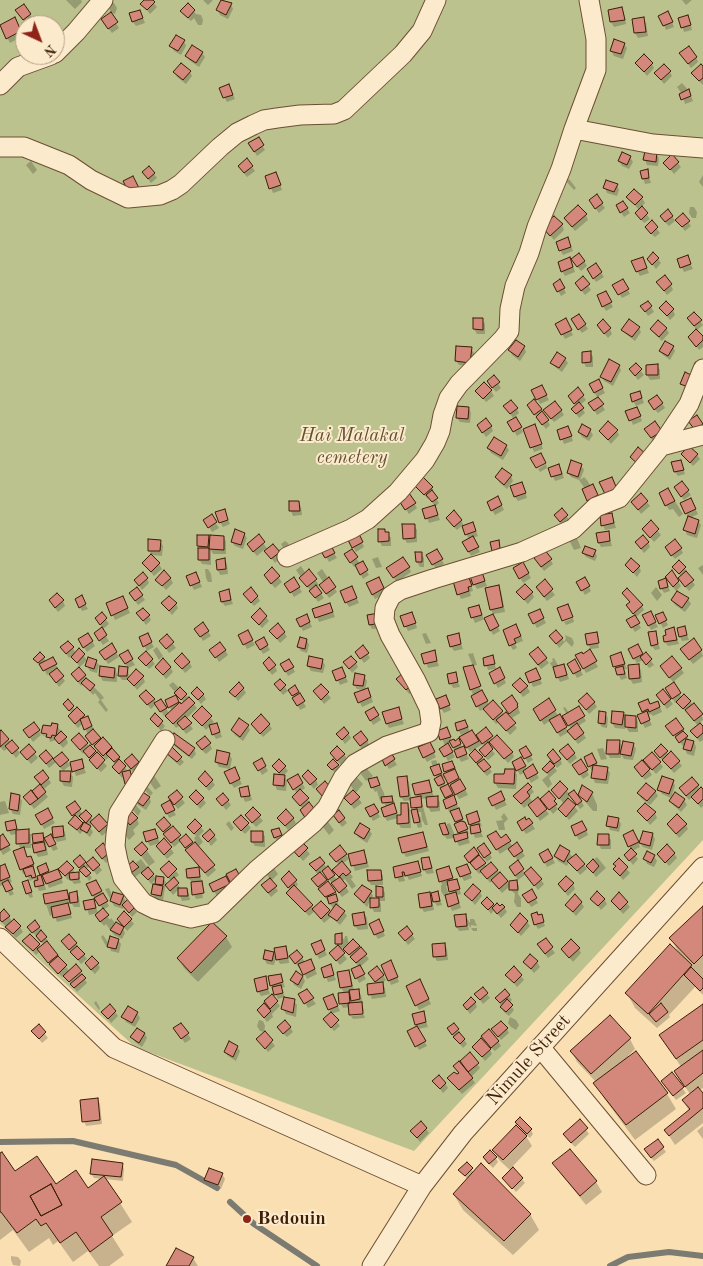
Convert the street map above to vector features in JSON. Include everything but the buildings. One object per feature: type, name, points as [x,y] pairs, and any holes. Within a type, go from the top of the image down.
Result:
[{"type":"street","points":[[65,43],[103,0]]},
{"type":"street","points":[[0,147],[24,147],[69,165],[91,180],[128,198],[160,194],[172,190],[237,134],[264,120],[300,115],[334,114],[344,110],[403,54],[422,32],[436,0]]},
{"type":"street","points":[[287,557],[351,529],[368,519],[398,492],[424,460],[440,432],[443,414],[449,398],[458,384],[504,339],[509,331],[510,309],[515,286],[529,253],[537,227],[562,169],[574,129],[596,70],[596,39],[588,0]]},
{"type":"street","points":[[0,85],[21,65]]},
{"type":"street","points":[[574,129],[653,144],[703,148]]},
{"type":"street","points":[[165,740],[119,813],[115,846],[123,878],[143,903],[168,913],[191,918],[213,913],[257,870],[313,823],[327,808],[343,778],[356,764],[387,746],[429,732],[431,722],[429,708],[384,620],[385,608],[391,596],[400,590],[522,552],[573,529],[596,508],[619,498],[661,446],[689,404],[703,369]]},
{"type":"street","points":[[661,446],[703,435]]},
{"type":"street","name":"Nimule Street","points":[[372,1266],[422,1186],[463,1133],[703,867]]},
{"type":"street","points":[[0,938],[114,1048],[422,1186]]},
{"type":"street","points":[[540,1047],[646,1175]]},
{"type":"green space","name":"Hai Malakal cemetery","points":[[0,0],[703,0],[703,840],[414,1151],[135,1047],[0,924]]},
{"type":"waterway","points":[[0,1142],[73,1141],[176,1165],[217,1188]]},
{"type":"waterway","points":[[230,1202],[254,1224],[317,1266]]},
{"type":"waterway","points":[[610,1266],[628,1257],[669,1252],[703,1256]]},
{"type":"place","name":"Bedouin","points":[[247,1219]]}]
